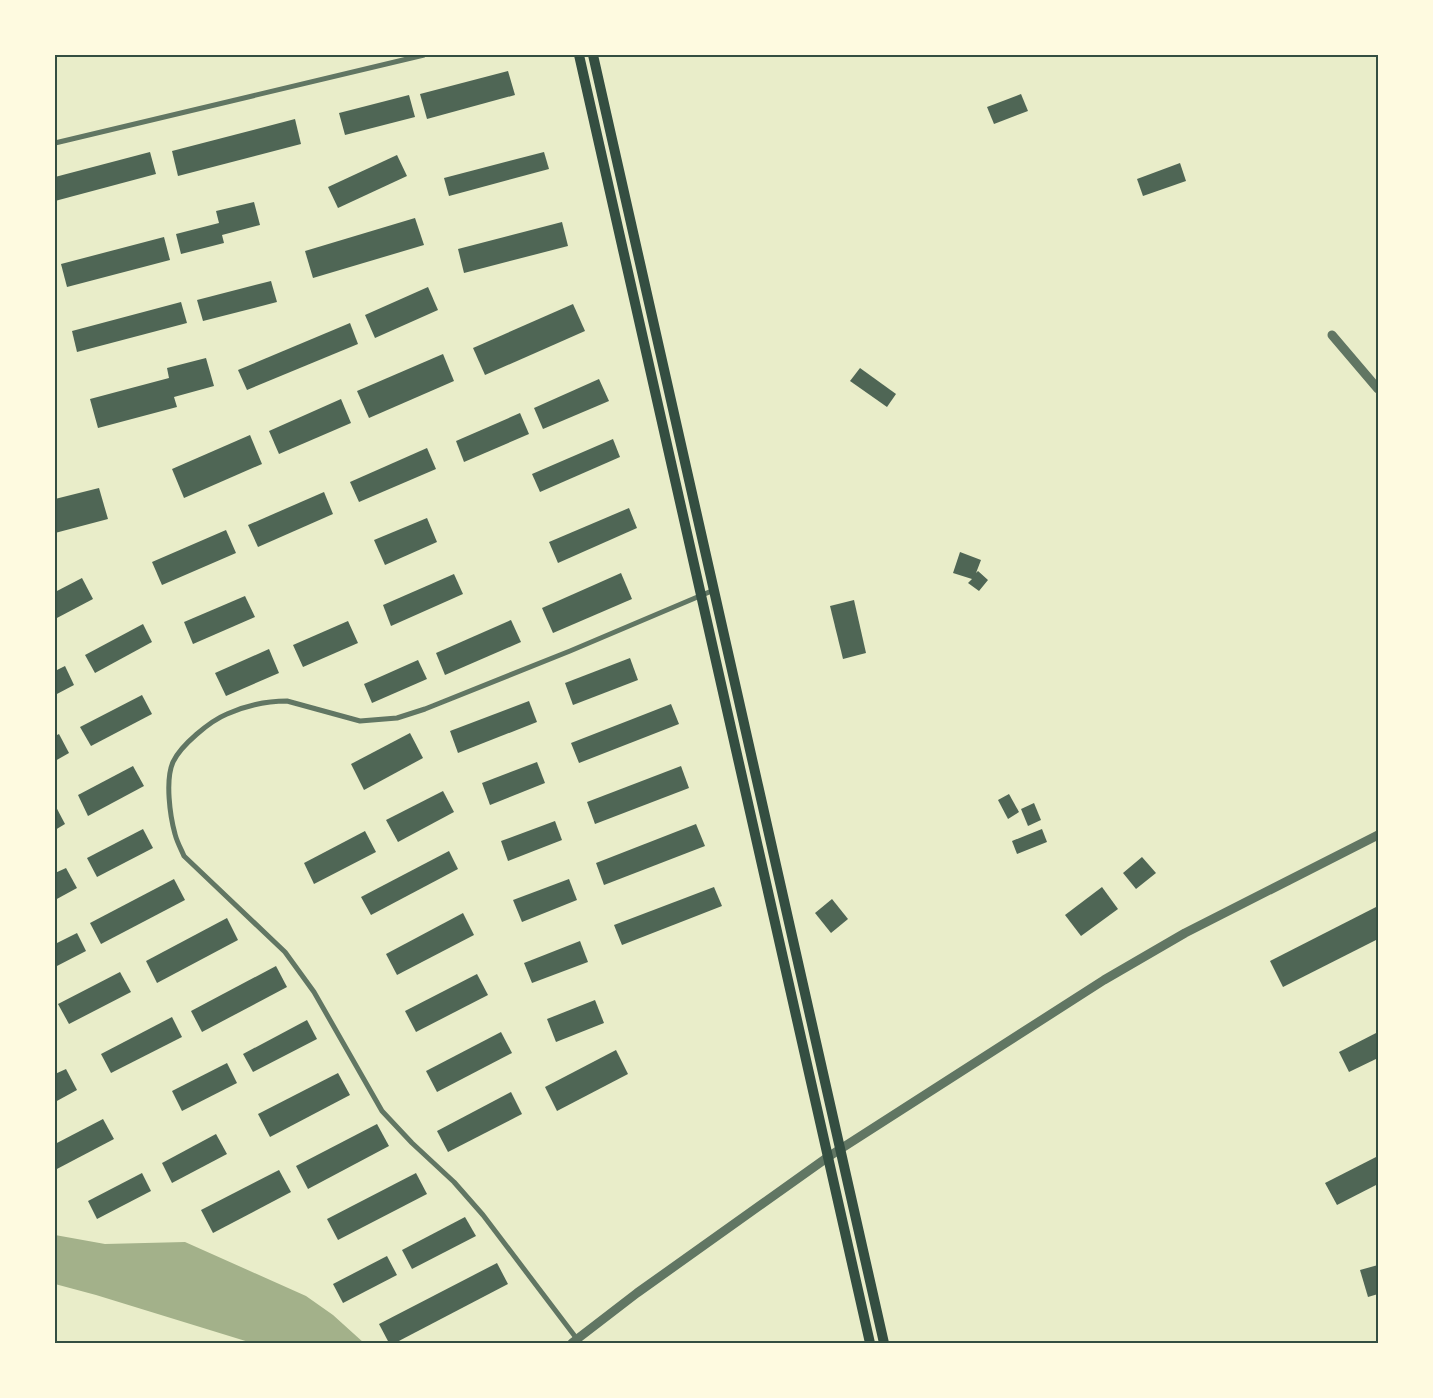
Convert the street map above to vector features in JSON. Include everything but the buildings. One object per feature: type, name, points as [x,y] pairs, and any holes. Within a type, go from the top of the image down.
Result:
[{"type":"main road","points":[[579,55],[870,1343]]},
{"type":"main road","points":[[593,55],[884,1343]]},
{"type":"street","points":[[55,144],[424,55]]},
{"type":"street","points":[[1332,335],[1378,389]]},
{"type":"street","points":[[715,590],[570,651],[425,709],[397,718],[360,721],[286,701],[274,701],[226,714],[187,743],[173,763],[171,773],[170,806],[175,836],[184,856],[285,952],[314,992],[382,1111],[412,1143],[454,1182],[483,1215],[574,1341],[637,1293],[841,1148],[1146,955],[1185,933],[1378,836]]},
{"type":"shaded area","points":[[55,1235],[105,1244],[185,1242],[306,1296],[333,1315],[364,1343],[252,1343],[55,1284]]}]
